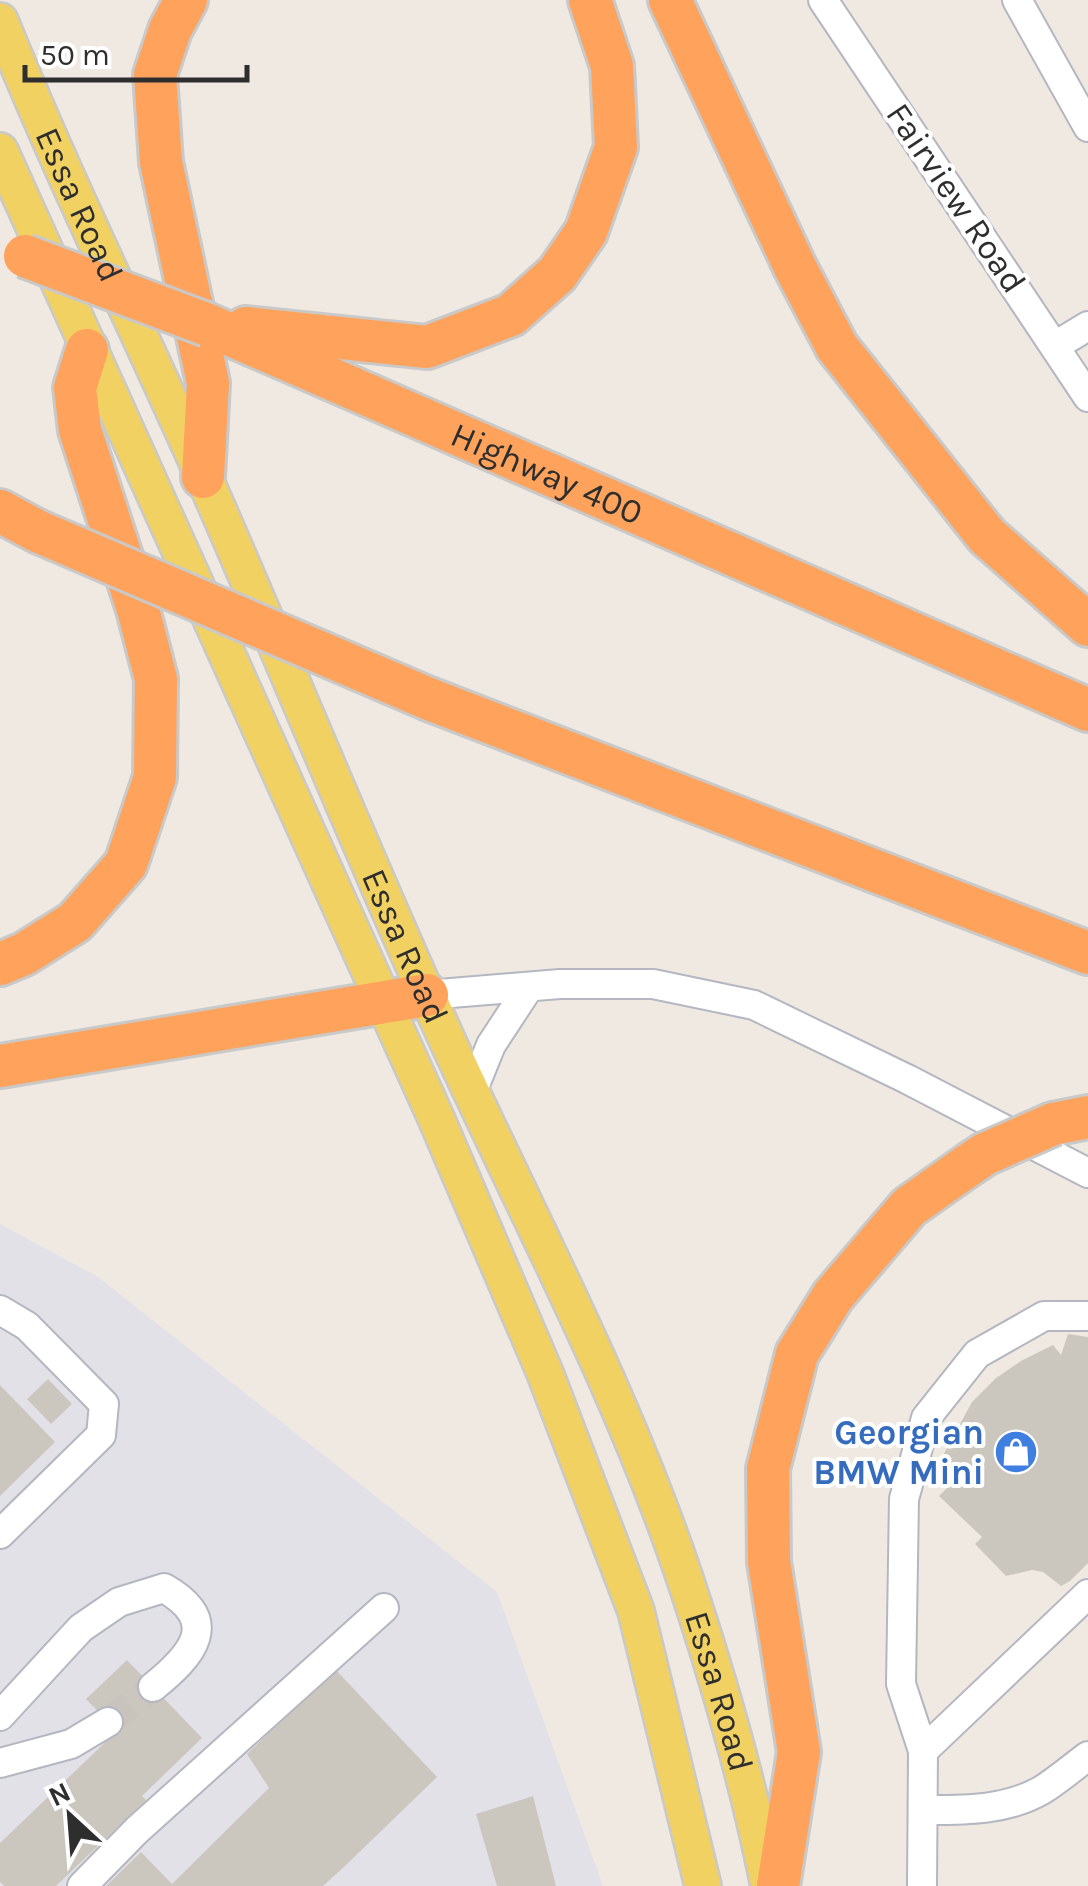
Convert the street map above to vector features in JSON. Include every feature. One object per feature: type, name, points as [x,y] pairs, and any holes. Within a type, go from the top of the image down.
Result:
[{"type":"highway","points":[[186,0],[170,30],[155,75],[161,162],[208,383],[204,477]]},
{"type":"highway","points":[[208,324],[427,347],[511,314],[557,274],[586,232],[616,147],[612,66],[590,0]]},
{"type":"highway","points":[[670,0],[837,347],[987,536],[1088,625]]},
{"type":"highway","name":"Highway 400","points":[[13,251],[208,324],[1088,710]]},
{"type":"highway","points":[[0,964],[24,954],[75,922],[126,864],[155,778],[156,679],[138,609],[80,430],[75,388],[87,350]]},
{"type":"highway","points":[[0,511],[19,528],[429,699],[1088,952]]},
{"type":"highway","points":[[0,1066],[427,995]]},
{"type":"highway","points":[[778,1886],[800,1752],[769,1562],[768,1469],[797,1354],[834,1296],[908,1207],[970,1164],[1070,1120]]},
{"type":"main road","name":"Essa Road","points":[[0,21],[35,108],[204,477],[354,833],[596,1359],[682,1571],[732,1740],[769,1886]]},
{"type":"main road","name":"Essa Road","points":[[0,151],[384,1001],[537,1355],[636,1612],[703,1886]]},
{"type":"street","name":"Fairview Road","points":[[823,0],[1088,396]]},
{"type":"street","points":[[1017,0],[1088,126]]},
{"type":"street","points":[[1055,346],[1088,326]]},
{"type":"street","points":[[427,995],[529,987],[653,984],[754,1005],[1088,1173]]},
{"type":"street","points":[[472,1092],[492,1045],[529,987]]},
{"type":"street","points":[[0,1310],[27,1326],[104,1404],[101,1435],[0,1534]]},
{"type":"street","points":[[922,1886],[923,1750],[902,1684],[904,1499],[926,1418],[978,1354],[1044,1316],[1088,1316]]},
{"type":"street","points":[[0,1716],[81,1628],[119,1602],[164,1588],[184,1600],[198,1620],[197,1641],[153,1687]]},
{"type":"street","points":[[923,1750],[1088,1594]]},
{"type":"street","points":[[82,1886],[137,1830],[384,1608]]},
{"type":"street","points":[[0,1763],[71,1744],[108,1722]]},
{"type":"street","points":[[922,1810],[1008,1804],[1040,1791],[1088,1756]]},
{"type":"shaded area","points":[[0,1224],[98,1277],[497,1592],[603,1886],[0,1886]]},
{"type":"building","name":"Georgian BMW Mini","points":[[1068,1334],[1088,1337],[1088,1563],[1061,1586],[1043,1572],[1032,1570],[1006,1576],[975,1544],[982,1537],[939,1496],[948,1487],[934,1472],[972,1402],[996,1378],[1021,1361],[1053,1345],[1061,1355]]},
{"type":"building","points":[[48,1379],[72,1404],[51,1424],[27,1399]]},
{"type":"building","points":[[0,1385],[55,1442],[0,1496]]},
{"type":"building","points":[[127,1660],[202,1738],[142,1796],[146,1800],[56,1886],[4,1886],[0,1882],[0,1843],[117,1731],[86,1699]]},
{"type":"building","points":[[335,1669],[437,1777],[345,1866],[323,1886],[106,1886],[141,1852],[172,1884],[269,1788],[247,1754]]},
{"type":"building","points":[[533,1796],[556,1886],[497,1886],[476,1814]]},
{"type":"tunnel","points":[[108,1722],[153,1687]]},
{"type":"place","name":"Georgian BMW Mini","points":[[1016,1452]]}]
